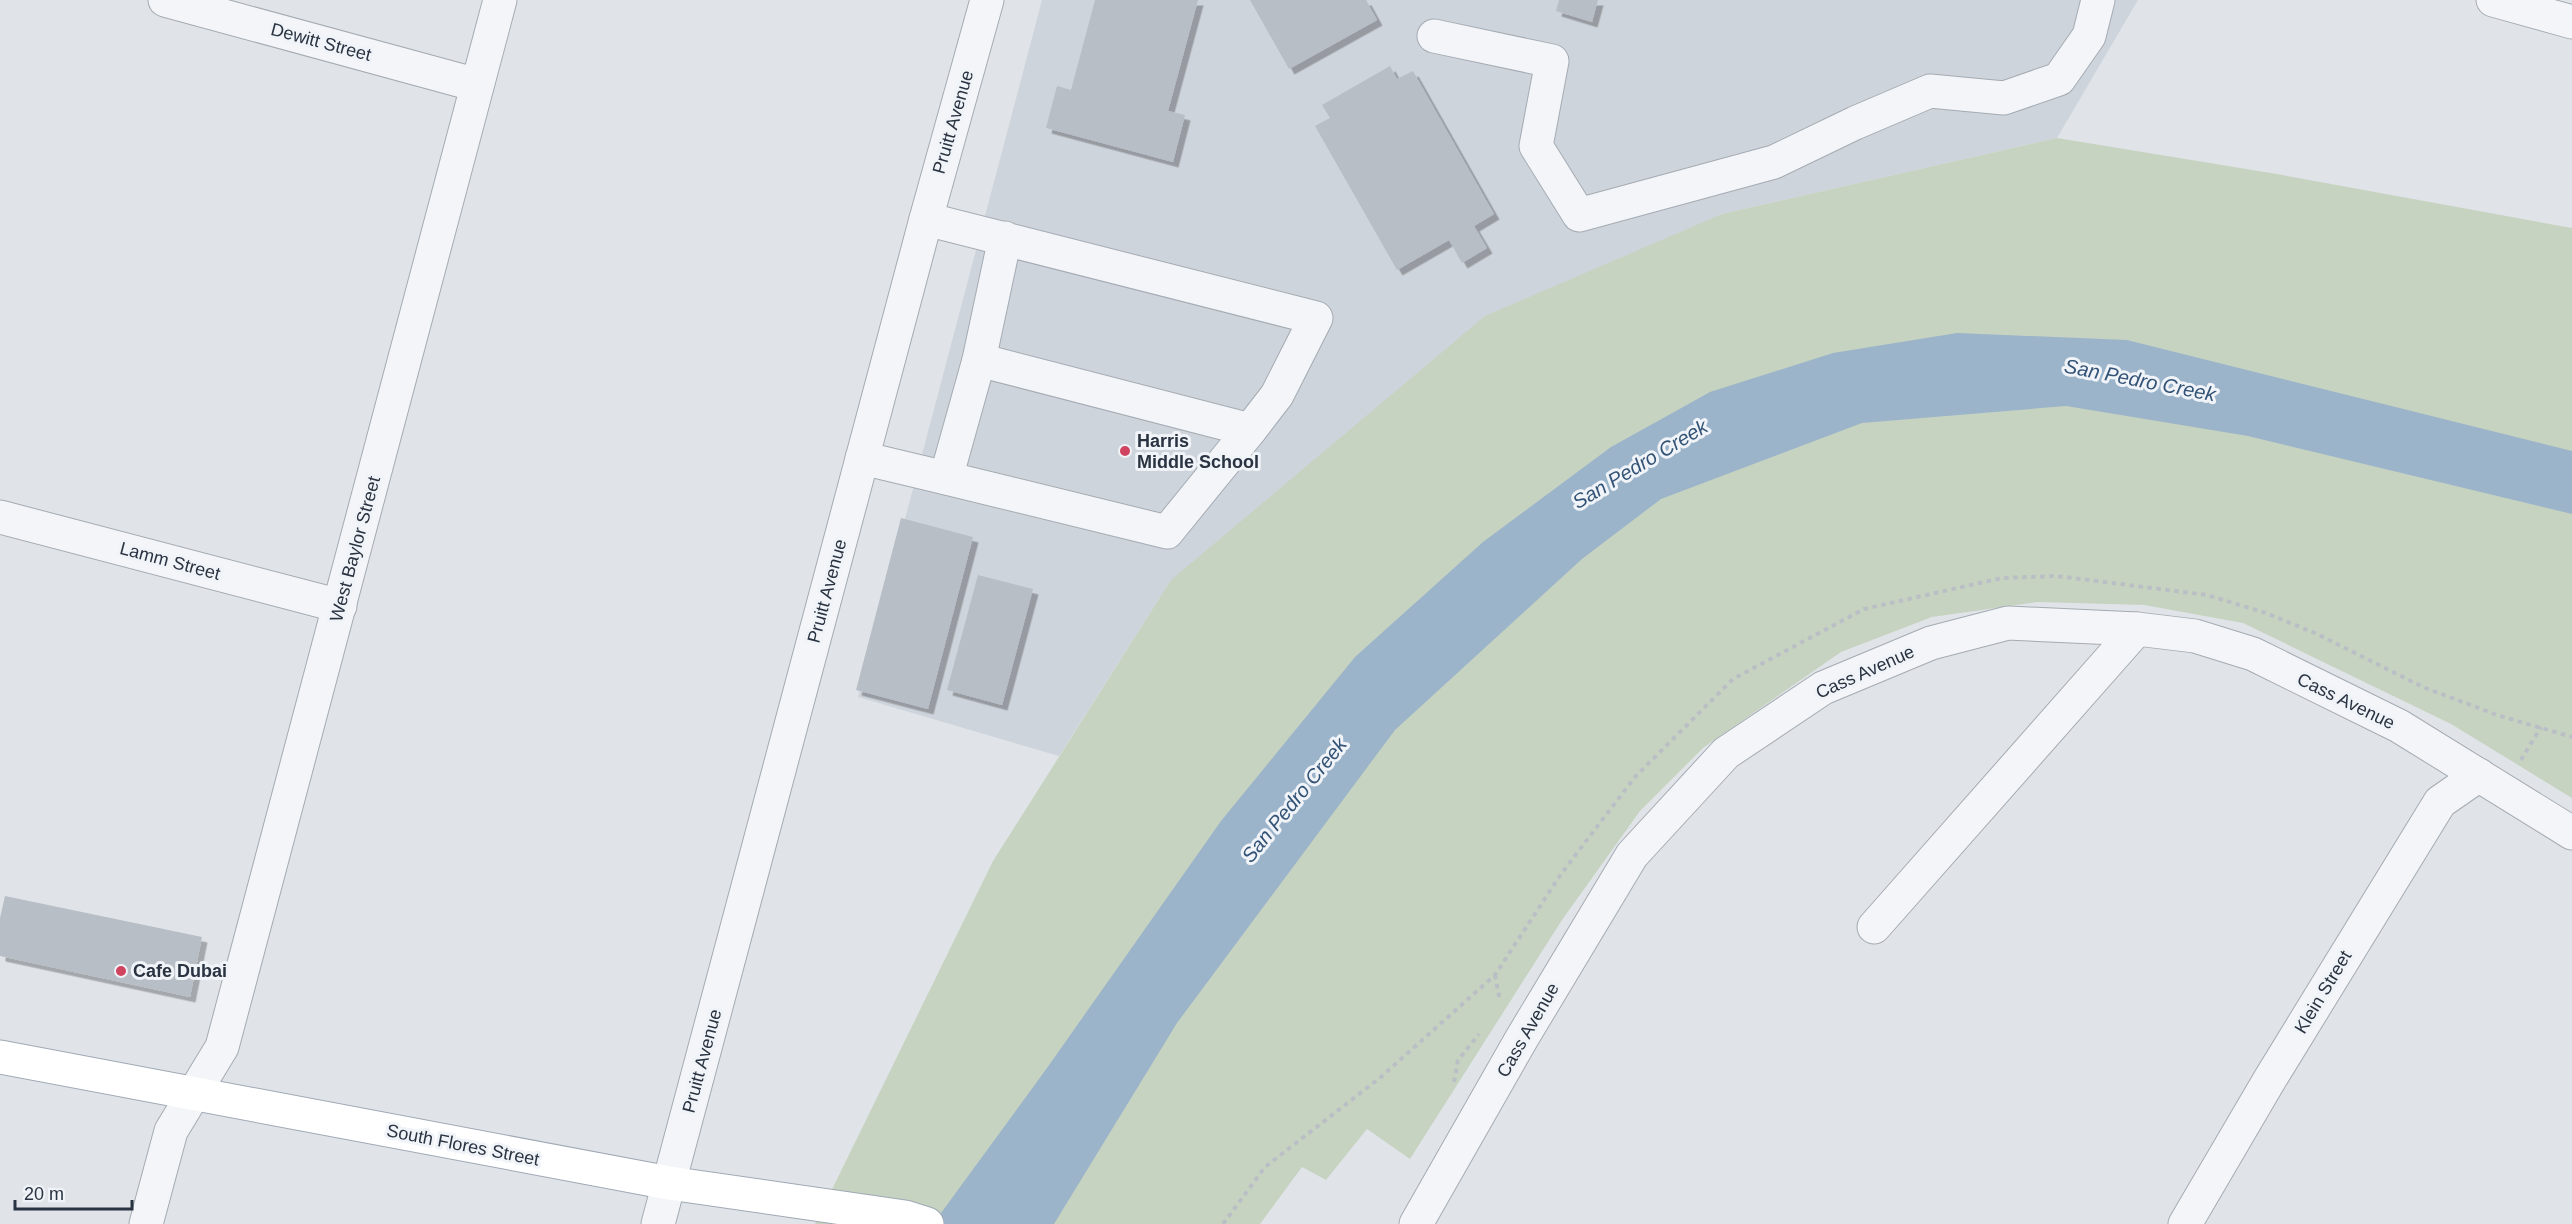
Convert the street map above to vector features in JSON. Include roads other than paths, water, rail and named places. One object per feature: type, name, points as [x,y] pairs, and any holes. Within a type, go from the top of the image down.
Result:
[{"type":"main road","name":"South Flores Street","points":[[0,1057],[195,1092],[669,1184],[754,1194],[905,1217],[927,1224]]},
{"type":"street","name":"Dewitt Street","points":[[165,0],[477,85]]},
{"type":"street","name":"West Baylor Street","points":[[146,1224],[171,1131],[222,1047],[500,0]]},
{"type":"street","name":"Pruitt Avenue","points":[[658,1224],[926,219],[987,0]]},
{"type":"street","points":[[1434,36],[1552,61],[1536,146],[1579,215],[1774,162],[1855,123],[1930,91],[2004,98],[2059,79],[2089,36],[2098,0]]},
{"type":"street","points":[[2493,0],[2572,22]]},
{"type":"street","points":[[862,458],[1167,532],[1278,395],[1316,318],[926,219]]},
{"type":"street","points":[[946,478],[979,360],[1005,238]]},
{"type":"street","points":[[979,360],[1250,430]]},
{"type":"street","name":"Lamm Street","points":[[0,517],[340,606]]},
{"type":"street","name":"Cass Avenue","points":[[1416,1224],[1522,1038],[1632,855],[1726,753],[1823,688],[1931,644],[2008,623],[2137,629],[2195,636],[2253,654],[2399,726],[2572,833]]},
{"type":"street","points":[[1874,927],[2137,629]]},
{"type":"street","name":"Klein Street","points":[[2185,1224],[2276,1069],[2440,802],[2479,774]]},
{"type":"water","name":"San Pedro Creek","points":[[1957,333],[2127,340],[2572,451],[2572,514],[2248,436],[2066,406],[1862,423],[1661,499],[1582,559],[1395,730],[1177,1023],[1054,1224],[933,1224],[1047,1068],[1221,821],[1355,657],[1483,542],[1611,447],[1710,392],[1833,353]]},
{"type":"place","name":"Harris Middle School","points":[[1125,451]]},
{"type":"place","name":"Cafe Dubai","points":[[121,971]]}]
